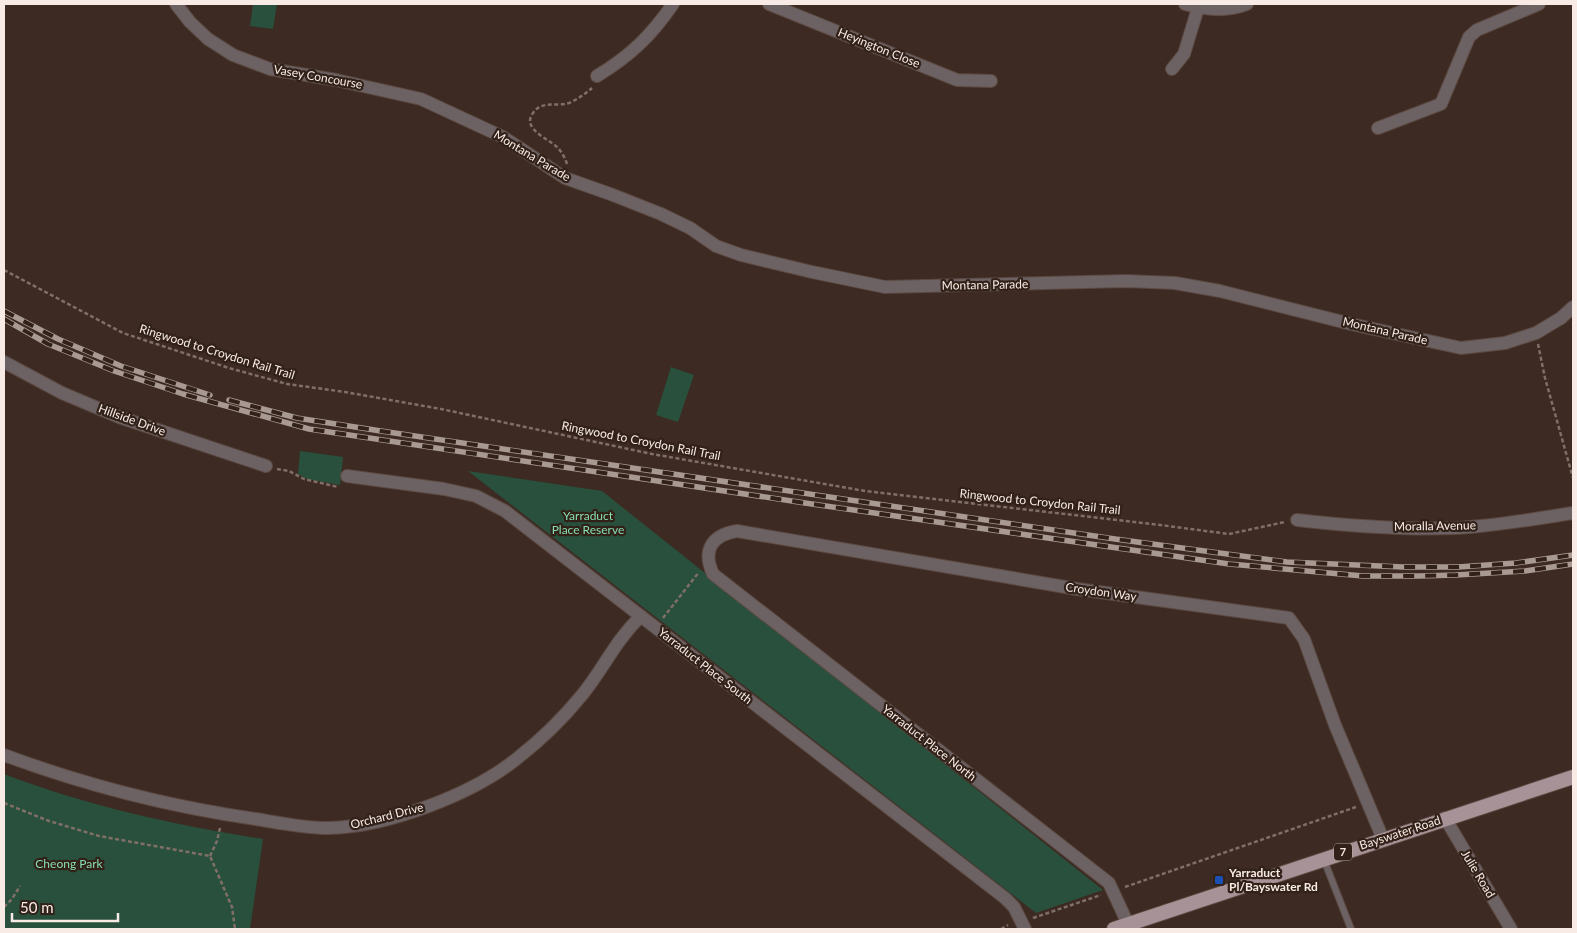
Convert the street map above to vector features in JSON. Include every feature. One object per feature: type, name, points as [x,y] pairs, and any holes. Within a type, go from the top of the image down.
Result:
[{"type":"main road","name":"Bayswater Road","points":[[1114,929],[1573,777]]},
{"type":"street","name":"Vasey Concourse","points":[[176,4],[196,28],[233,55],[270,69],[336,80],[421,99]]},
{"type":"street","points":[[597,76],[634,51],[658,26],[673,4]]},
{"type":"street","name":"Heyington Close","points":[[769,4],[957,80],[991,81]]},
{"type":"street","points":[[1185,4],[1198,8],[1217,10],[1248,4]]},
{"type":"street","points":[[1378,128],[1441,104],[1469,37],[1477,30],[1539,4]]},
{"type":"street","points":[[1172,69],[1184,54],[1198,8]]},
{"type":"street","name":"Montana Parade","points":[[421,99],[503,137],[565,178],[661,214],[690,228],[716,246],[741,256],[885,286],[1126,281],[1175,283],[1220,291],[1351,324],[1461,348],[1505,343],[1536,333],[1561,318],[1573,307]]},
{"type":"street","name":"Hillside Drive","points":[[4,362],[62,393],[119,418],[266,466]]},
{"type":"street","name":"Yarraduct Place South","points":[[347,476],[444,489],[476,496],[505,511],[1005,898],[1014,907],[1023,926]]},
{"type":"street","name":"Moralla Avenue","points":[[1297,520],[1360,527],[1456,528],[1512,523],[1573,513]]},
{"type":"street","name":"Croydon Way","points":[[711,569],[709,554],[712,544],[718,536],[726,532],[737,531],[1078,589],[1289,618],[1304,638],[1335,725],[1383,839]]},
{"type":"street","name":"Yarraduct Place North","points":[[711,569],[1108,883],[1128,924]]},
{"type":"street","name":"Orchard Drive","points":[[4,755],[85,782],[205,811],[328,828],[360,824],[434,804],[484,780],[519,758],[550,730],[582,694],[615,645],[641,616]]},
{"type":"street","name":"Julie Road","points":[[1445,818],[1511,929]]},
{"type":"lane","points":[[1323,859],[1351,929]]},
{"type":"path","points":[[565,178],[567,166],[565,158],[558,148],[534,130],[530,125],[530,119],[536,110],[544,105],[564,104],[580,97],[595,86],[598,82],[597,76]]},
{"type":"path","name":"Ringwood to Croydon Rail Trail","points":[[4,270],[123,333],[229,368],[287,384],[442,409],[652,454],[865,492],[1229,534],[1297,520]]},
{"type":"path","points":[[1536,333],[1544,378],[1573,478]]},
{"type":"path","points":[[266,466],[289,471],[304,479],[345,488],[347,476]]},
{"type":"path","points":[[656,628],[696,574],[711,569]]},
{"type":"path","points":[[4,803],[49,821],[99,836],[210,856]]},
{"type":"path","points":[[1001,929],[1008,926],[1023,926],[1112,891],[1367,803]]},
{"type":"path","points":[[220,828],[217,841],[210,856],[232,907],[235,929]]},
{"type":"path","points":[[4,906],[12,899],[20,886]]},
{"type":"green space","points":[[253,4],[277,4],[273,29],[250,26]]},
{"type":"green space","points":[[671,367],[694,375],[678,422],[656,415]]},
{"type":"green space","points":[[300,451],[343,457],[340,485],[307,479],[298,474]]},
{"type":"green space","name":"Yarraduct Place Reserve","points":[[468,471],[602,491],[1103,890],[1036,913]]},
{"type":"green space","name":"Cheong Park","points":[[4,774],[99,805],[164,821],[263,839],[250,929],[4,929]]},
{"type":"railway","points":[[4,311],[58,339],[121,366],[210,395]]},
{"type":"railway","points":[[4,319],[48,344],[114,371],[183,394],[309,429],[1229,564],[1363,576],[1456,575],[1525,571],[1573,564]]},
{"type":"railway","points":[[229,400],[297,418],[381,431],[1115,539],[1287,562],[1403,567],[1458,567],[1516,563],[1573,555]]},
{"type":"place","name":"Yarraduct Pl/Bayswater Rd","points":[[1219,880]]}]
